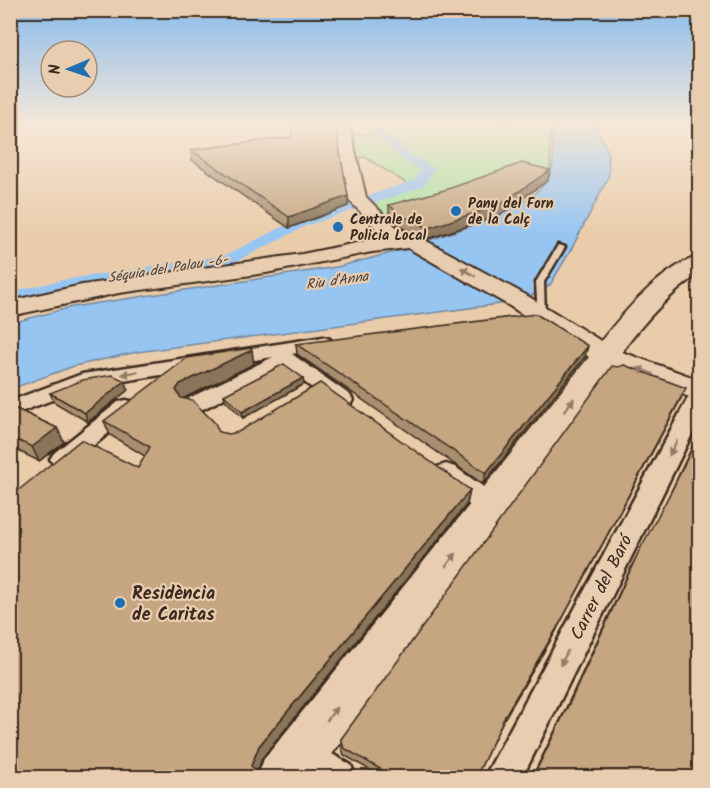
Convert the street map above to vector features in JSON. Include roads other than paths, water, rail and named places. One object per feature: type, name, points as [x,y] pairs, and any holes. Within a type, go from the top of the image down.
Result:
[{"type":"street","points":[[349,161],[357,199],[385,236]]},
{"type":"street","points":[[10,309],[92,290],[303,261],[385,236],[417,243],[515,309],[541,316],[607,356],[699,394]]},
{"type":"street","points":[[338,777],[292,766],[607,356],[637,313],[673,281],[699,263]]},
{"type":"street","points":[[573,335],[637,313]]},
{"type":"street","points":[[10,409],[82,381],[177,365],[282,354],[345,340]]},
{"type":"street","points":[[282,354],[361,413]]},
{"type":"street","points":[[193,405],[282,354]]},
{"type":"street","points":[[48,471],[177,365]]},
{"type":"street","points":[[302,397],[322,386]]},
{"type":"street","name":"Carrer del Baró","points":[[502,777],[699,394]]},
{"type":"street","points":[[429,461],[492,506]]},
{"type":"lane","points":[[541,316],[540,282],[561,247]]},
{"type":"water","points":[[608,161],[609,176],[550,285],[529,297],[423,242],[474,225],[513,208],[542,187],[550,174],[553,162]]},
{"type":"water","name":"Riu d'Anna","points":[[414,247],[507,303],[137,352],[74,366],[11,389],[11,323],[72,307],[337,267]]},
{"type":"waterway","name":"Séquia del Palau -6-","points":[[370,200],[420,183],[428,169],[413,161]]},
{"type":"waterway","name":"Séquia del Palau -6-","points":[[10,297],[62,285],[230,259],[301,223],[351,206]]},
{"type":"place","name":"Pany del Forn de la Calç","points":[[456,211]]},
{"type":"place","name":"Centrale de Policia Local","points":[[338,227]]},
{"type":"place","name":"Residència de Caritas","points":[[120,603]]}]
